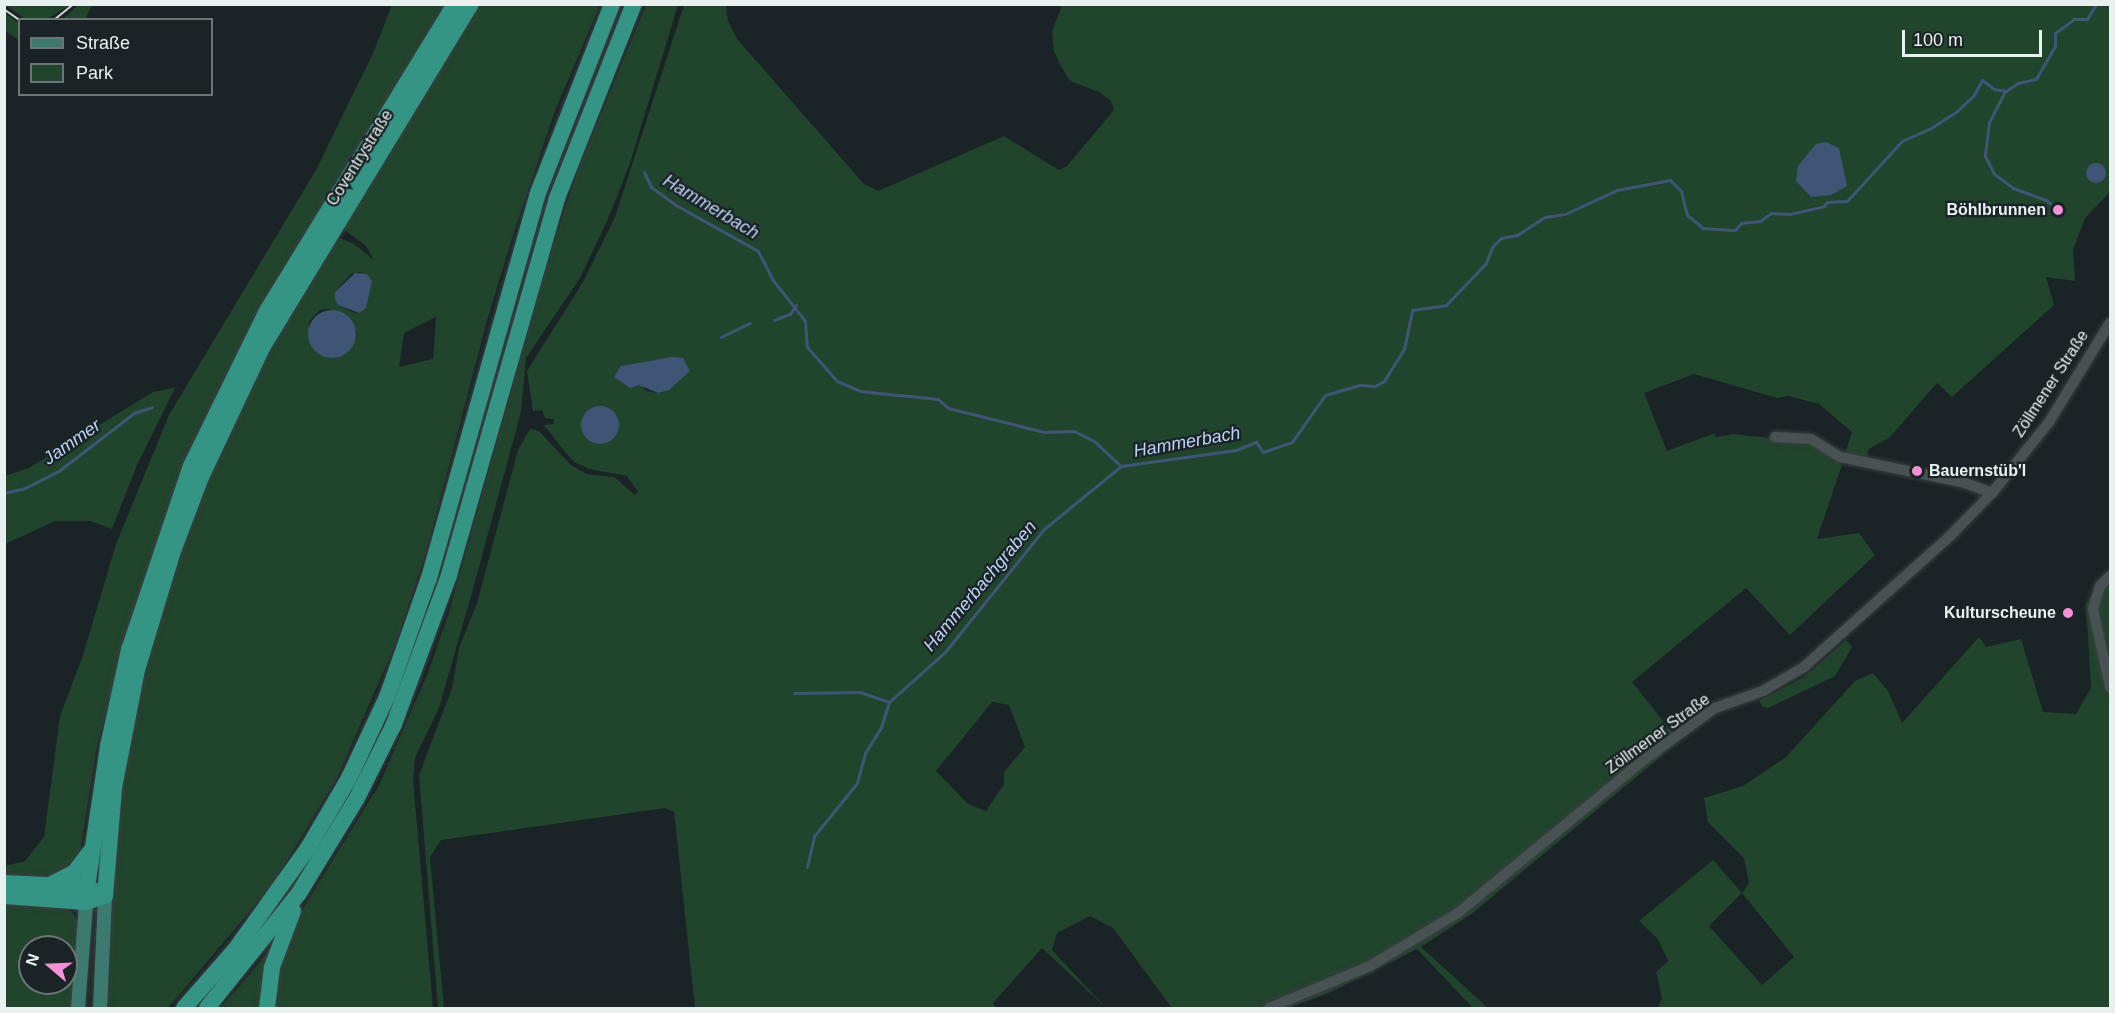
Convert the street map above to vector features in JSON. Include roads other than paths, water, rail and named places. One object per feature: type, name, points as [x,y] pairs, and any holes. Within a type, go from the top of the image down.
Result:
[{"type":"highway","name":"Coventrystraße","points":[[87,895],[92,847],[118,697],[142,602],[196,455],[267,311],[455,4]]},
{"type":"highway","points":[[4,896],[105,896],[114,788],[138,670],[173,551],[206,466],[263,346],[471,4]]},
{"type":"highway","points":[[184,1008],[235,950],[303,855],[349,778],[387,697],[429,578],[538,194],[612,4]]},
{"type":"highway","points":[[207,1008],[300,893],[362,789],[416,673],[449,575],[541,245],[595,95],[634,4]]},
{"type":"highway","points":[[49,885],[74,873],[92,847]]},
{"type":"highway","points":[[4,883],[49,885],[87,895]]},
{"type":"highway","points":[[267,1008],[272,968],[300,893]]},
{"type":"main road","points":[[78,1008],[87,895]]},
{"type":"main road","points":[[100,1008],[105,896]]},
{"type":"street","name":"Zöllmener Straße","points":[[1269,1008],[1370,966],[1458,913],[1715,708],[1763,691],[1804,667],[1949,537],[1992,494],[2049,422],[2110,323]]},
{"type":"street","points":[[1775,436],[1811,439],[1840,457],[1965,483],[1992,494]]},
{"type":"street","points":[[2110,576],[2100,586],[2093,609],[2110,687]]},
{"type":"water","points":[[1826,142],[1839,148],[1847,186],[1831,195],[1811,197],[1796,181],[1798,166],[1816,144]]},
{"type":"water","points":[[2096,163],[2103,166],[2106,173],[2103,180],[2096,183],[2089,180],[2086,173],[2089,166]]},
{"type":"water","points":[[355,273],[367,274],[372,281],[366,308],[359,313],[338,305],[335,299],[335,292]]},
{"type":"water","points":[[327,310],[337,310],[352,320],[356,334],[355,343],[346,354],[337,358],[327,358],[312,348],[308,339],[308,329],[318,314]]},
{"type":"water","points":[[671,357],[683,358],[690,371],[669,390],[658,393],[639,385],[630,388],[614,377],[621,366]]},
{"type":"water","points":[[600,406],[614,411],[619,425],[614,439],[600,444],[586,439],[581,425],[586,411]]},
{"type":"waterway","name":"Hammerbach","points":[[644,172],[651,187],[674,204],[758,251],[772,279],[805,321],[807,347],[837,381],[860,391],[938,399],[948,408],[1044,432],[1074,431],[1094,441],[1121,466],[1236,450],[1256,442],[1263,452],[1292,442],[1325,395],[1361,385],[1375,386],[1384,381],[1404,349],[1412,310],[1446,305],[1486,263],[1492,247],[1501,238],[1517,235],[1545,217],[1565,214],[1617,190],[1670,180],[1681,191],[1687,215],[1703,228],[1735,230],[1741,223],[1760,221],[1771,213],[1790,214],[1824,206],[1827,202],[1847,201],[1902,141],[1931,128],[1956,112],[1974,95],[1982,80],[1994,89],[2006,91],[2018,83],[2036,79],[2055,46],[2055,33],[2074,19],[2087,19],[2096,4]]},
{"type":"waterway","points":[[2005,91],[1989,122],[1985,156],[1994,174],[2013,188],[2046,200],[2058,210]]},
{"type":"waterway","points":[[774,320],[790,314],[796,305]]},
{"type":"waterway","points":[[721,337],[750,323]]},
{"type":"waterway","name":"Jammer","points":[[4,493],[25,488],[60,470],[134,413],[152,407]]},
{"type":"waterway","name":"Hammerbachgraben","points":[[807,867],[814,836],[857,783],[865,753],[881,727],[889,702],[945,652],[1044,529],[1121,466]]},
{"type":"waterway","name":"Hammerbachgraben","points":[[794,693],[860,692],[889,702]]},
{"type":"tram line","points":[[56,18],[74,4]]},
{"type":"tram line","points":[[4,9],[18,19]]},
{"type":"place","name":"Böhlbrunnen","points":[[2058,210]]},
{"type":"place","name":"Bauernstüb'l","points":[[1917,471]]},
{"type":"place","name":"Kulturscheune","points":[[2068,613]]}]
